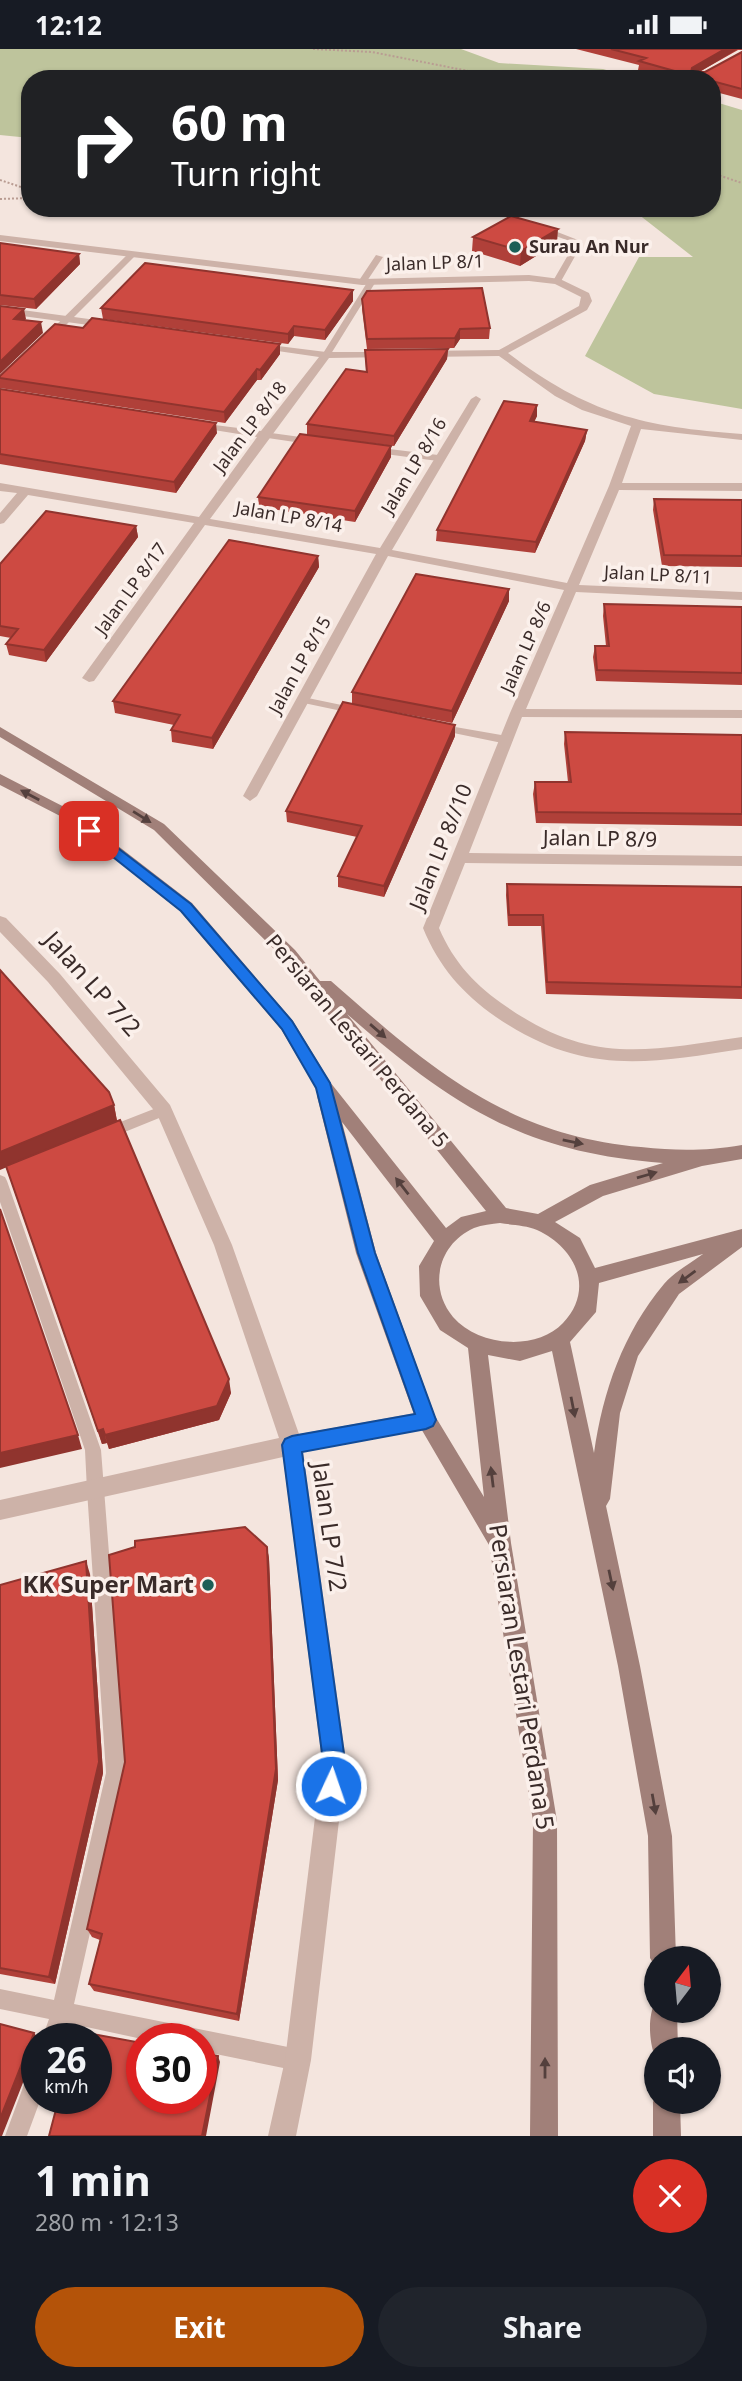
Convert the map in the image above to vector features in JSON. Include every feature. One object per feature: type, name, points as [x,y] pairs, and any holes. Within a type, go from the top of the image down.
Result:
[{"type":"main road","name":"Persiaran Lestari Perdana 5","points":[[0,731],[159,827],[289,954],[500,1215]]},
{"type":"main road","name":"Persiaran Lestari Perdana 5","points":[[0,779],[69,815],[186,907],[287,1025],[324,1087],[444,1240]]},
{"type":"main road","points":[[289,954],[415,1064],[496,1114],[555,1139],[626,1153],[702,1159]]},
{"type":"main road","points":[[324,1087],[366,1253],[426,1420],[500,1543]]},
{"type":"main road","points":[[540,1222],[597,1189],[702,1159],[742,1152]]},
{"type":"main road","points":[[500,1215],[540,1222],[573,1244],[590,1277],[586,1312],[560,1340],[520,1352],[477,1344],[447,1324],[430,1296],[429,1266],[444,1240],[468,1222],[500,1215]]},
{"type":"main road","points":[[590,1277],[742,1236]]},
{"type":"main road","points":[[597,1513],[610,1413],[629,1353],[672,1288],[742,1236]]},
{"type":"main road","points":[[560,1340],[660,1836],[663,1946]]},
{"type":"main road","name":"Persiaran Lestari Perdana 5","points":[[477,1344],[500,1543],[545,1821],[544,2136]]},
{"type":"main road","points":[[667,2114],[667,2136]]},
{"type":"street","name":"Jalan LP 8/1","points":[[0,238],[367,283],[514,277],[557,281],[585,295],[587,301],[583,308],[501,353]]},
{"type":"street","points":[[0,310],[121,327]]},
{"type":"street","points":[[243,343],[326,355],[501,353],[560,397],[594,413],[637,425],[742,437]]},
{"type":"street","name":"Jalan LP 8/18","points":[[203,520],[326,355]]},
{"type":"street","name":"Jalan LP 8/16","points":[[384,552],[476,399]]},
{"type":"street","points":[[185,422],[264,435]]},
{"type":"street","name":"Jalan LP 8/6","points":[[637,425],[615,486],[517,713],[742,714]]},
{"type":"street","points":[[615,486],[742,487]]},
{"type":"street","name":"Jalan LP 8/14","points":[[0,487],[203,520],[572,588]]},
{"type":"street","points":[[0,520],[25,492]]},
{"type":"street","name":"Jalan LP 8/17","points":[[89,678],[203,520]]},
{"type":"street","name":"Jalan LP 8/15","points":[[250,796],[384,552]]},
{"type":"street","name":"Jalan LP 8/11","points":[[572,588],[742,596]]},
{"type":"street","name":"Jalan LP 8//10","points":[[517,713],[431,928],[444,961],[471,989],[520,1027],[556,1045],[598,1057],[645,1058],[742,1043]]},
{"type":"street","name":"Jalan LP 8/9","points":[[458,858],[742,861]]},
{"type":"street","name":"Jalan LP 7/2","points":[[0,922],[54,978],[164,1110],[223,1245],[292,1445],[334,1761],[298,2060],[282,2136]]},
{"type":"street","points":[[0,1510],[292,1445],[426,1420]]},
{"type":"lane","points":[[533,226],[566,235],[579,242],[557,281]]},
{"type":"lane","points":[[38,347],[132,254]]},
{"type":"lane","points":[[326,355],[379,257]]},
{"type":"lane","points":[[264,435],[331,444]]},
{"type":"lane","points":[[358,447],[438,459]]},
{"type":"lane","points":[[303,700],[371,713]]},
{"type":"lane","points":[[425,724],[507,740]]},
{"type":"lane","points":[[89,1141],[164,1110]]},
{"type":"lane","points":[[4,1177],[93,1450],[116,1773],[58,2023]]},
{"type":"lane","points":[[0,1999],[126,2025]]},
{"type":"lane","points":[[217,2043],[298,2060]]},
{"type":"lane","points":[[16,2136],[24,2114]]},
{"type":"path","points":[[313,49],[419,59],[434,66],[457,70]]},
{"type":"path","points":[[721,176],[742,183]]},
{"type":"path","points":[[0,180],[21,187]]},
{"type":"path","points":[[0,199],[21,198]]},
{"type":"green space","points":[[0,49],[461,49],[499,63],[606,70],[21,70],[21,137],[0,135]]},
{"type":"green space","points":[[721,104],[742,110],[742,409],[654,394],[585,356],[639,257],[693,257],[642,217],[721,217]]},
{"type":"building","points":[[611,49],[725,49],[692,70],[671,70],[639,61],[646,58]]},
{"type":"building","points":[[742,52],[742,89],[721,83],[721,70],[709,70]]},
{"type":"building","points":[[509,217],[558,229],[521,251],[473,237]]},
{"type":"building","points":[[0,243],[79,254],[34,299],[0,295]]},
{"type":"building","points":[[145,263],[353,290],[325,330],[294,326],[288,334],[101,308]]},
{"type":"building","points":[[482,288],[490,328],[460,329],[455,338],[367,339],[362,299],[367,291]]},
{"type":"building","points":[[0,306],[24,309],[14,319],[41,322],[0,362]]},
{"type":"building","points":[[92,318],[280,344],[224,412],[0,378],[55,324],[83,328]]},
{"type":"building","points":[[448,349],[394,436],[307,424],[346,369],[367,372],[365,350]]},
{"type":"building","points":[[0,389],[216,423],[174,482],[0,454]]},
{"type":"building","points":[[504,401],[537,405],[530,421],[587,430],[536,542],[437,530]]},
{"type":"building","points":[[300,434],[391,446],[355,511],[258,497]]},
{"type":"building","points":[[654,499],[742,500],[742,556],[664,555]]},
{"type":"building","points":[[46,511],[136,526],[44,650],[6,644],[18,629],[0,626],[0,564]]},
{"type":"building","points":[[229,540],[318,556],[212,738],[171,730],[180,715],[113,701]]},
{"type":"building","points":[[416,574],[509,589],[452,711],[352,692]]},
{"type":"building","points":[[604,604],[742,607],[742,673],[597,670],[595,646],[609,646]]},
{"type":"building","points":[[343,702],[455,725],[384,886],[338,876],[362,826],[286,811]]},
{"type":"building","points":[[565,732],[742,735],[742,814],[537,812],[535,782],[571,782]]},
{"type":"building","points":[[507,884],[742,887],[742,987],[547,982],[543,915],[509,915]]},
{"type":"building","points":[[0,970],[109,1092],[114,1105],[0,1152]]},
{"type":"building","points":[[120,1120],[229,1379],[217,1406],[105,1435],[103,1429],[98,1431],[6,1166]]},
{"type":"building","points":[[0,1209],[78,1435],[0,1453]]},
{"type":"building","points":[[245,1527],[267,1547],[276,1769],[237,2014],[89,1984],[102,1934],[87,1929],[125,1762],[109,1555],[135,1547],[135,1541]]},
{"type":"building","points":[[86,1561],[99,1762],[49,1977],[0,1968],[0,1585]]},
{"type":"building","points":[[0,2024],[21,2030],[21,2066],[0,2119]]},
{"type":"building","points":[[112,2038],[126,2040],[126,2114],[206,2114],[202,2136],[49,2136],[55,2114],[112,2114]]},
{"type":"place","name":"Surau An Nur","points":[[515,247]]},
{"type":"place","name":"KK Super Mart","points":[[208,1585]]},
{"type":"route","points":[[89,831],[186,907],[287,1025],[324,1087],[366,1253],[426,1420],[292,1445],[334,1761],[331,1786]]}]
